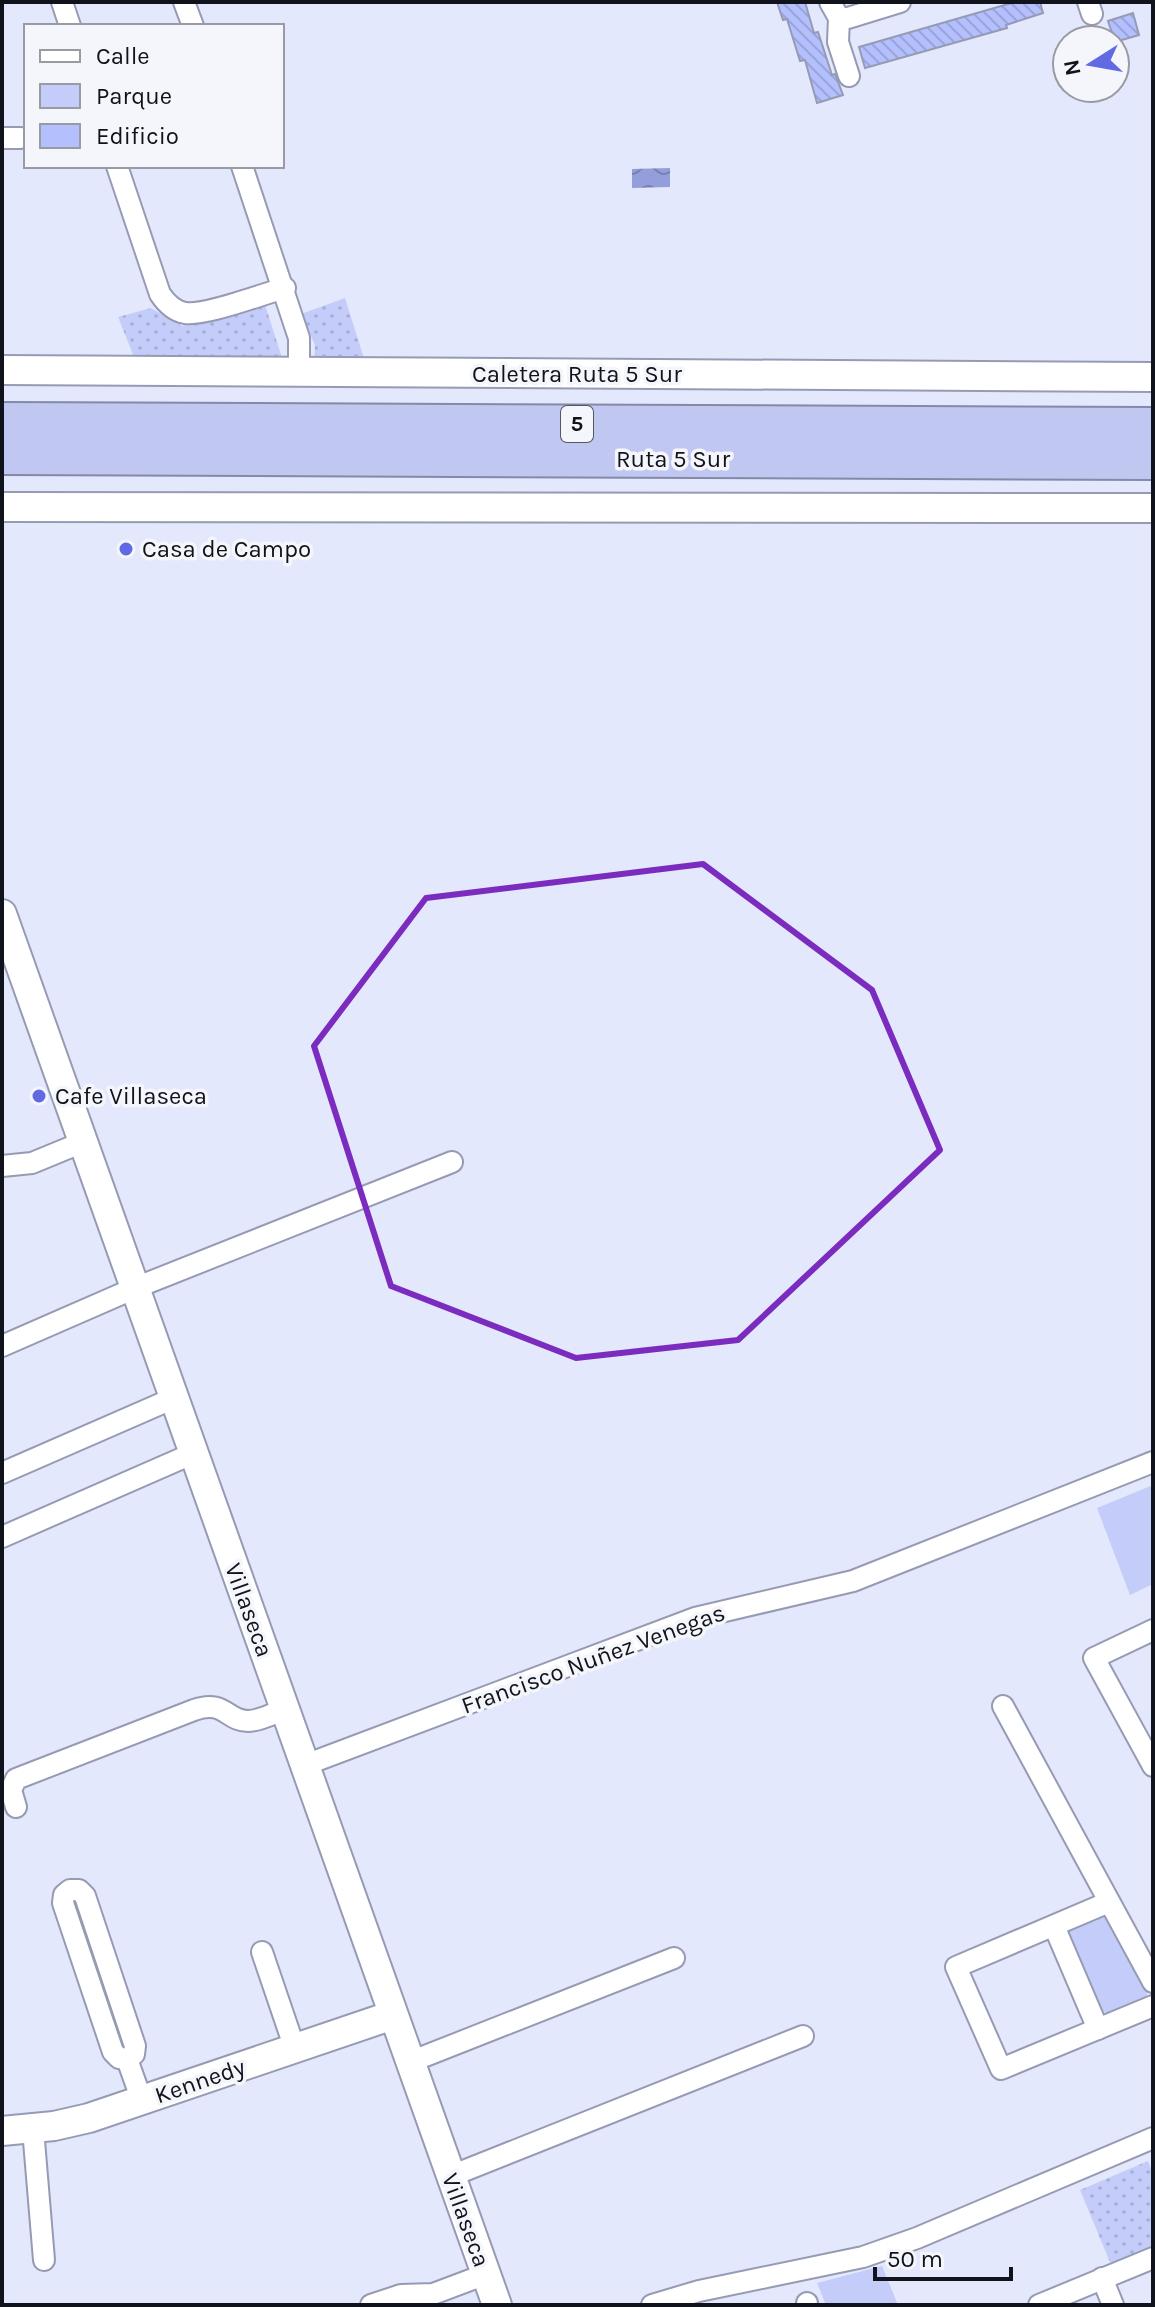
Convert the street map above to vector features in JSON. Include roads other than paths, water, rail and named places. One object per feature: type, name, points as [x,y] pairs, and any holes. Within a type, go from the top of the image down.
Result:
[{"type":"highway","name":"Ruta 5 Sur","points":[[2,421],[1153,426]]},
{"type":"highway","name":"Ruta 5 Sur","points":[[2,456],[1153,461]]},
{"type":"main road","name":"Caletera Ruta 5 Sur","points":[[2,370],[1153,377]]},
{"type":"main road","points":[[2,507],[1153,508]]},
{"type":"main road","name":"Villaseca","points":[[2,914],[497,2305]]},
{"type":"main road","name":"Kennedy","points":[[2,2131],[73,2123],[393,2015]]},
{"type":"street","points":[[62,2],[69,24]]},
{"type":"street","points":[[184,2],[192,24]]},
{"type":"street","points":[[834,10],[848,18],[900,2]]},
{"type":"street","points":[[834,10],[838,42],[849,76]]},
{"type":"street","points":[[118,168],[160,294],[171,307],[195,313],[285,288]]},
{"type":"street","points":[[243,168],[285,288],[299,338],[299,372]]},
{"type":"street","points":[[2,1166],[32,1163],[83,1142]]},
{"type":"street","points":[[2,1346],[135,1288],[452,1162]]},
{"type":"street","points":[[2,1473],[174,1398]]},
{"type":"street","points":[[2,1537],[194,1453]]},
{"type":"street","name":"Francisco Nuñez Venegas","points":[[305,1765],[695,1618],[853,1581],[1153,1462]]},
{"type":"street","points":[[1153,1630],[1094,1658],[1153,1766]]},
{"type":"street","points":[[1003,1706],[1153,1982]]},
{"type":"street","points":[[16,1807],[11,1790],[16,1779],[194,1710],[218,1707],[238,1719],[250,1721],[285,1709]]},
{"type":"street","points":[[70,1890],[79,1890],[85,1896],[108,1965],[135,2046],[134,2054],[127,2059],[119,2058],[113,2052],[86,1972],[63,1903],[64,1895],[70,1890]]},
{"type":"street","points":[[1109,1902],[956,1967],[1001,2069],[1153,2006]]},
{"type":"street","points":[[1054,1926],[1098,2029]]},
{"type":"street","points":[[262,1952],[295,2049]]},
{"type":"street","points":[[410,2062],[674,1958]]},
{"type":"street","points":[[86,1972],[108,1965]]},
{"type":"street","points":[[451,2176],[803,2036]]},
{"type":"street","points":[[127,2059],[142,2101]]},
{"type":"street","points":[[33,2129],[44,2260]]},
{"type":"street","points":[[652,2305],[699,2291],[863,2257],[1151,2146]]},
{"type":"street","points":[[1039,2305],[1153,2258]]},
{"type":"street","points":[[371,2305],[395,2296],[433,2294],[486,2274]]},
{"type":"street","points":[[1102,2278],[1113,2305]]},
{"type":"water","points":[[670,168],[670,187],[632,188],[632,169]]},
{"type":"place","name":"Casa de Campo","points":[[126,549]]},
{"type":"place","name":"Cafe Villaseca","points":[[39,1096]]}]
